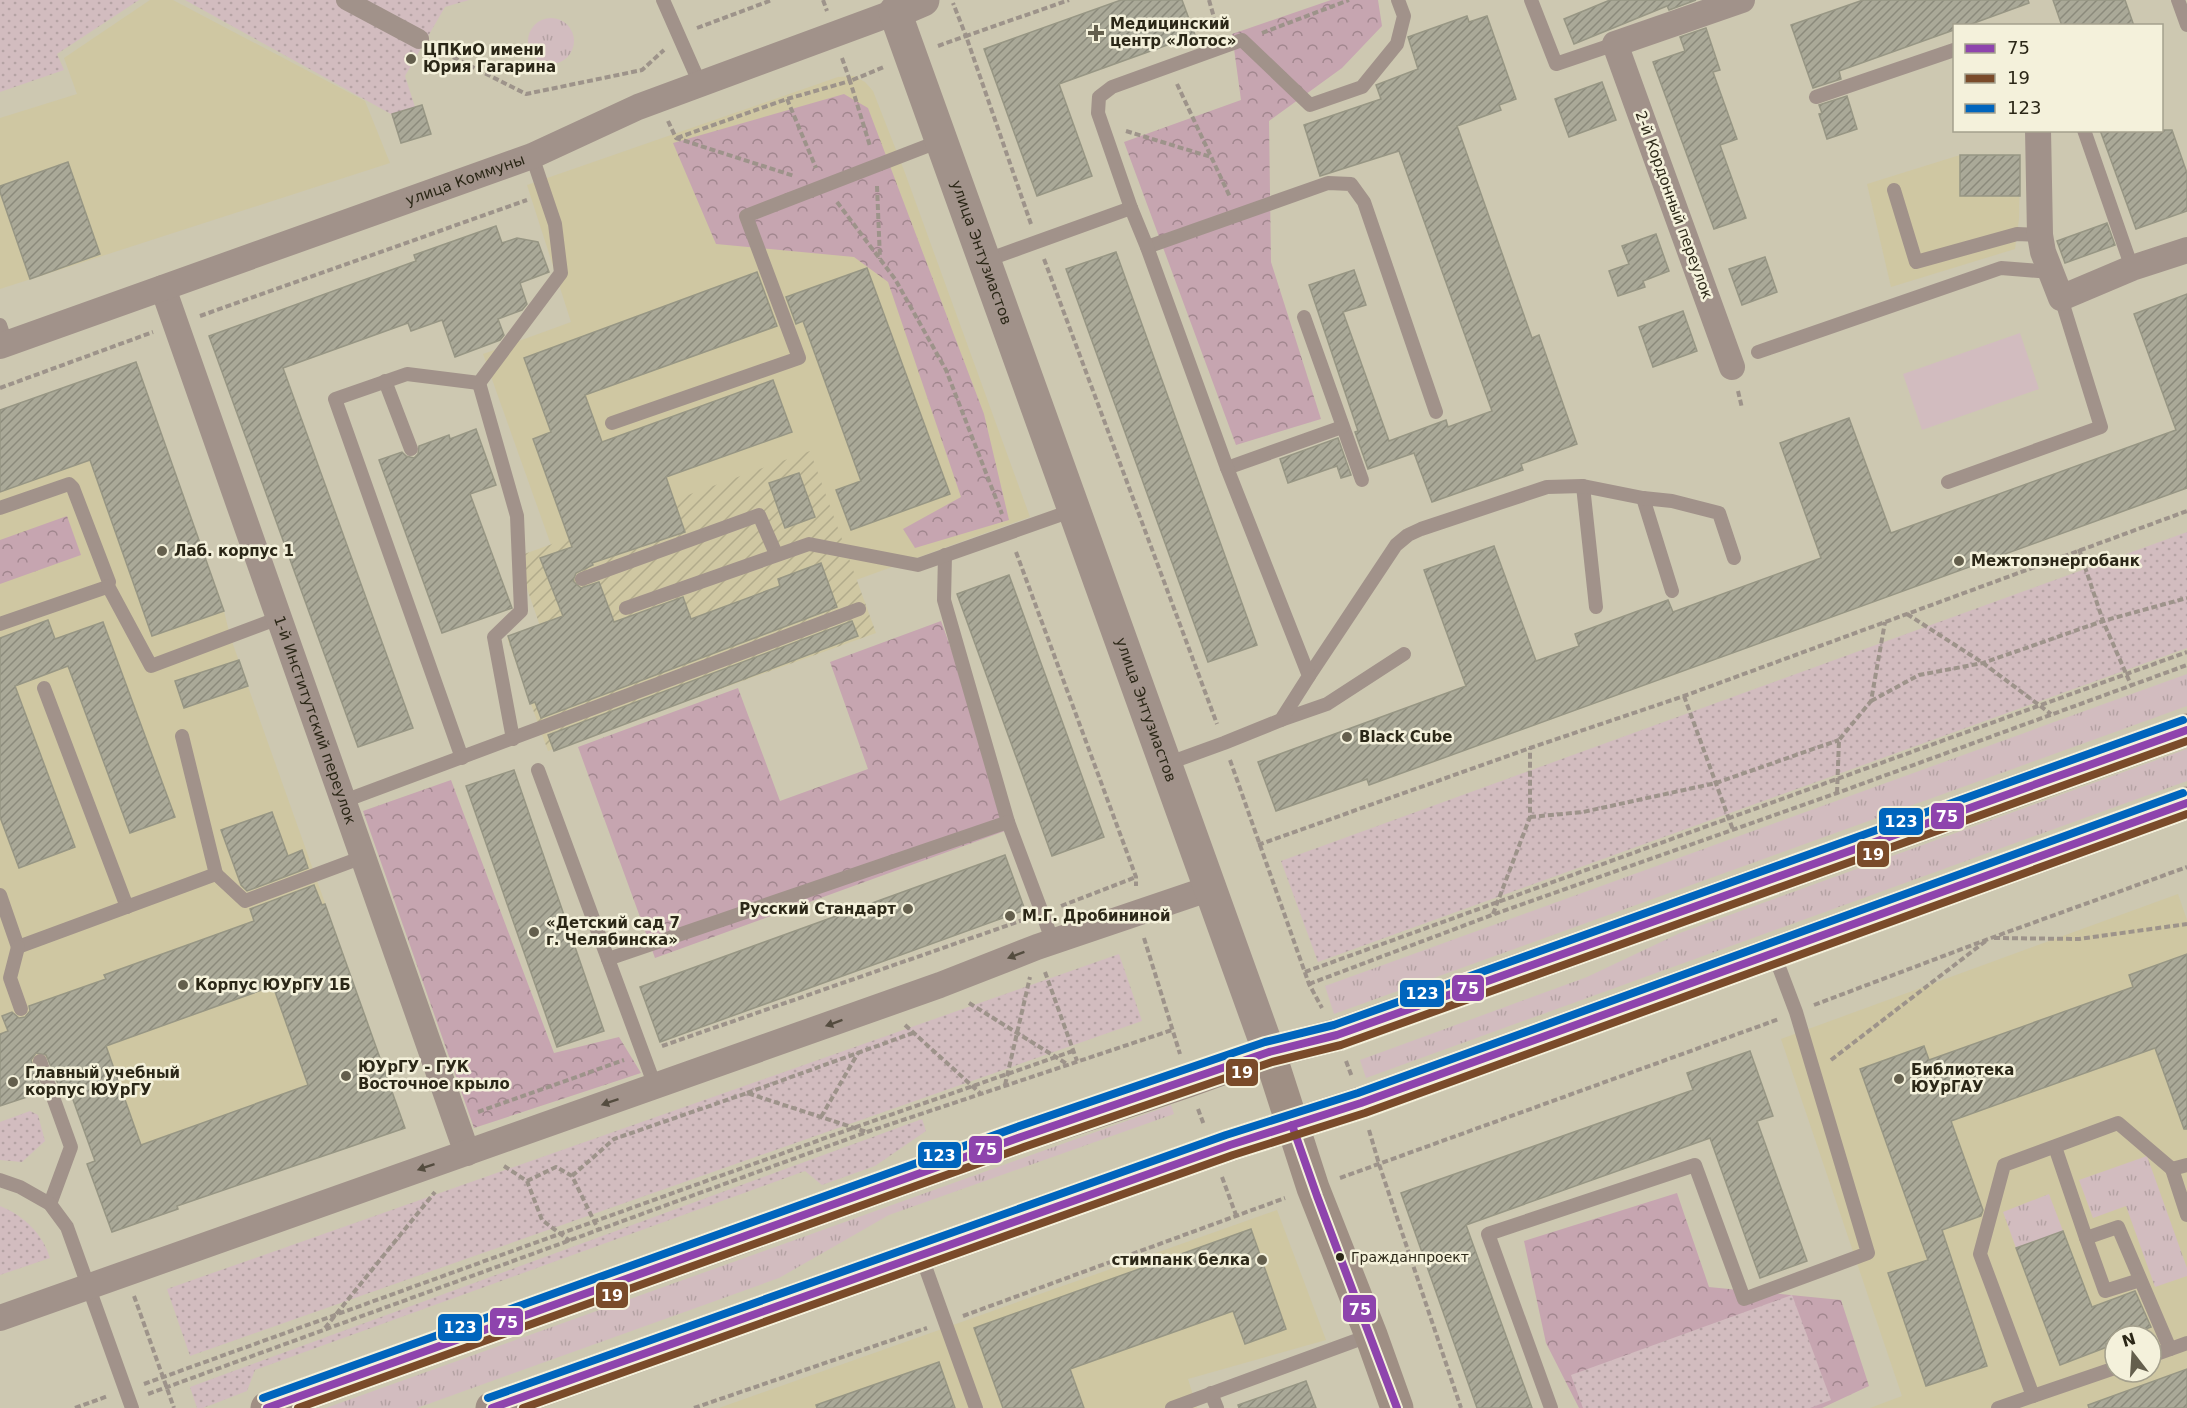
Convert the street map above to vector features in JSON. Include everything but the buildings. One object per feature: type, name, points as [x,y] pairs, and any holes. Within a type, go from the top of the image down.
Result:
[{"type":"main road","points":[[267,1408],[1021,1137],[1269,1052],[1337,1035],[2187,730]]},
{"type":"main road","points":[[510,1405],[1230,1145],[1361,1103],[2187,803]]},
{"type":"main road","name":"улица Энтузиастов","points":[[1269,1052],[1313,1188],[1397,1408]]},
{"type":"street","points":[[346,0],[427,44]]},
{"type":"street","points":[[1615,44],[1742,0]]},
{"type":"street","name":"улица Коммуны","points":[[2,338],[163,288],[532,156],[638,107],[909,6]]},
{"type":"street","name":"улица Энтузиастов","points":[[909,6],[940,141],[1269,1052]]},
{"type":"street","name":"2-й Кордонный переулок","points":[[1615,44],[1732,367]]},
{"type":"street","points":[[2038,132],[2040,235],[2043,252],[2061,298],[2132,268],[2187,250]]},
{"type":"street","name":"1-й Институтский переулок","points":[[163,288],[456,1120],[472,1151]]},
{"type":"street","points":[[0,1318],[940,985],[1045,944],[1211,888]]},
{"type":"lane","points":[[663,0],[700,84]]},
{"type":"lane","points":[[1309,676],[1227,468],[1131,208],[1098,113],[1099,97],[1112,87],[1242,40],[1310,105],[1362,87],[1397,44],[1404,16],[1398,0]]},
{"type":"lane","points":[[1531,0],[1556,64],[1615,44]]},
{"type":"lane","points":[[2178,0],[2187,25]]},
{"type":"lane","points":[[1816,97],[1953,50]]},
{"type":"lane","points":[[2085,132],[2132,268]]},
{"type":"lane","points":[[612,423],[799,358],[746,216],[940,141]]},
{"type":"lane","points":[[479,383],[561,273],[555,224],[532,156]]},
{"type":"lane","points":[[1147,247],[1328,183],[1351,184],[1364,202],[1436,412]]},
{"type":"lane","points":[[1894,190],[1916,262],[2017,234],[2040,235]]},
{"type":"lane","points":[[984,261],[1131,208]]},
{"type":"lane","points":[[1758,352],[2001,268],[2051,272]]},
{"type":"lane","points":[[1948,482],[2101,427],[2061,298]]},
{"type":"lane","points":[[1304,317],[1362,480]]},
{"type":"lane","points":[[462,758],[335,399],[407,374],[479,383]]},
{"type":"lane","points":[[385,381],[411,449]]},
{"type":"lane","points":[[479,383],[517,516],[521,611],[494,637],[513,739]]},
{"type":"lane","points":[[1227,468],[1342,427]]},
{"type":"lane","points":[[0,508],[69,483],[73,488],[109,582],[108,586],[151,666],[279,618]]},
{"type":"lane","points":[[1281,720],[1396,545],[1408,535],[1421,529],[1547,487],[1583,486],[1643,498],[1672,501],[1719,513],[1734,558]]},
{"type":"lane","points":[[1583,486],[1596,607]]},
{"type":"lane","points":[[1643,498],[1672,591]]},
{"type":"lane","points":[[626,608],[809,544],[918,565],[1074,510]]},
{"type":"lane","points":[[582,579],[759,515],[776,554]]},
{"type":"lane","points":[[945,555],[944,600],[1008,822],[1042,913],[1045,944]]},
{"type":"lane","points":[[0,624],[108,586]]},
{"type":"lane","points":[[344,801],[859,609]]},
{"type":"lane","points":[[1166,764],[1327,704],[1404,654]]},
{"type":"lane","points":[[44,688],[126,907]]},
{"type":"lane","points":[[182,736],[216,874],[245,901],[363,856]]},
{"type":"lane","points":[[538,770],[655,1086]]},
{"type":"lane","points":[[608,959],[1008,822]]},
{"type":"lane","points":[[18,947],[216,874]]},
{"type":"lane","points":[[0,895],[18,947],[10,978],[21,1009]]},
{"type":"lane","points":[[1551,1408],[1488,1234],[1695,1165],[1744,1299],[1869,1253],[1796,1012],[1774,954]]},
{"type":"lane","points":[[40,1061],[71,1147],[50,1204]]},
{"type":"lane","points":[[2032,1396],[1980,1254],[2004,1165],[2118,1122],[2172,1169],[2187,1215]]},
{"type":"lane","points":[[2055,1147],[2105,1291],[2140,1280]]},
{"type":"lane","points":[[2172,1169],[2187,1165]]},
{"type":"lane","points":[[0,1180],[20,1187],[50,1204],[67,1227],[129,1400]]},
{"type":"lane","points":[[2086,1238],[2118,1227],[2169,1349]]},
{"type":"lane","points":[[921,1255],[976,1408]]},
{"type":"lane","points":[[1172,1408],[1371,1335]]},
{"type":"lane","points":[[2163,1351],[2187,1343]]},
{"type":"lane","points":[[1998,1408],[2103,1372]]},
{"type":"lane","points":[[1212,1393],[1217,1408]]},
{"type":"path","points":[[427,44],[526,94],[642,70],[679,35],[772,0]]},
{"type":"path","points":[[1069,0],[966,36],[1037,241],[1224,743],[1258,845],[1309,984],[1337,1035],[1461,1408]]},
{"type":"path","points":[[1209,0],[1223,47]]},
{"type":"path","points":[[1242,40],[1349,0]]},
{"type":"path","points":[[1169,67],[1238,215]]},
{"type":"path","points":[[676,138],[787,99],[850,81],[876,165],[880,260]]},
{"type":"path","points":[[75,1408],[129,1400],[867,1132],[1172,1030],[1137,913],[1136,877],[946,370],[895,279],[824,185],[787,99]]},
{"type":"path","points":[[659,100],[676,138],[824,185]]},
{"type":"path","points":[[1102,124],[1212,157]]},
{"type":"path","points":[[0,388],[545,194]]},
{"type":"path","points":[[1258,845],[1684,696],[2187,511]]},
{"type":"path","points":[[2079,549],[2103,621],[2131,685]]},
{"type":"path","points":[[1530,817],[1582,812],[1716,783],[1839,740],[1871,701],[1919,675],[1983,663],[2103,621],[2187,598]]},
{"type":"path","points":[[1907,614],[1983,663],[2051,714]]},
{"type":"path","points":[[1871,701],[1885,622]]},
{"type":"path","points":[[1305,972],[2187,652]]},
{"type":"path","points":[[1309,984],[1492,915],[1837,793],[2187,665]]},
{"type":"path","points":[[1684,696],[1733,830]]},
{"type":"path","points":[[1837,793],[1839,740]]},
{"type":"path","points":[[1492,915],[1530,817],[1530,748]]},
{"type":"path","points":[[694,1408],[945,1322],[2187,867]]},
{"type":"path","points":[[456,1120],[1042,913],[1136,877]]},
{"type":"path","points":[[1814,1073],[1990,938],[2079,939],[2187,924]]},
{"type":"path","points":[[1045,944],[1077,1062]]},
{"type":"path","points":[[1005,1085],[1017,1032],[1045,944]]},
{"type":"path","points":[[940,985],[1067,1064]]},
{"type":"path","points":[[884,1005],[980,1093]]},
{"type":"path","points":[[572,1176],[614,1139],[913,1033]]},
{"type":"path","points":[[129,1400],[163,1377],[1073,1051]]},
{"type":"path","points":[[821,1117],[858,1052]]},
{"type":"path","points":[[747,1093],[867,1132]]},
{"type":"path","points":[[472,1151],[527,1181],[542,1220],[571,1241]]},
{"type":"path","points":[[527,1181],[556,1167],[572,1176],[599,1231]]},
{"type":"path","points":[[324,1328],[438,1188]]},
{"type":"path","points":[[133,1293],[174,1408]]},
{"type":"shaded area","points":[[150,0],[173,0],[365,101],[390,163],[0,289],[0,118],[77,94],[64,58]]},
{"type":"shaded area","points":[[854,76],[865,82],[873,91],[1030,517],[856,580],[810,452],[551,545],[483,354],[571,322],[527,185],[838,77]]},
{"type":"shaded area","points":[[1960,155],[2020,155],[2019,219],[2015,249],[1891,287],[1867,184]]},
{"type":"shaded area","points":[[136,362],[224,611],[230,636],[405,1128],[177,1206],[178,1209],[112,1232],[87,1164],[95,1160],[57,1055],[21,1068],[31,1096],[0,1106],[0,410]]},
{"type":"shaded area","points":[[810,451],[876,633],[548,751],[507,638],[540,626],[516,557]]},
{"type":"shaded area","points":[[2178,894],[2187,920],[2187,1408],[1870,1408],[1902,1396],[1781,1039]]},
{"type":"shaded area","points":[[1277,1210],[1326,1340],[1188,1379],[1197,1408],[719,1408]]},
{"type":"green space","points":[[0,0],[139,0],[57,54],[64,70],[0,92]]},
{"type":"green space","points":[[185,0],[469,0],[445,7],[405,76],[415,107],[422,105],[431,134],[401,143],[391,114]]},
{"type":"green space","points":[[1331,0],[1378,0],[1382,26],[1342,68],[1269,121],[1271,262],[1321,419],[1236,445],[1124,142],[1241,100],[1232,34]]},
{"type":"green space","points":[[551,18],[567,25],[574,41],[567,57],[551,64],[535,57],[528,41],[535,25]]},
{"type":"green space","points":[[844,94],[868,108],[984,414],[1009,520],[915,548],[903,529],[961,497],[888,282],[854,257],[716,244],[673,143]]},
{"type":"green space","points":[[2020,333],[2039,389],[1922,430],[1903,374]]},
{"type":"green space","points":[[67,516],[81,555],[0,584],[0,540]]},
{"type":"green space","points":[[2187,532],[2187,648],[1318,962],[1281,861]]},
{"type":"green space","points":[[941,621],[1016,827],[655,958],[578,747],[738,688],[780,801],[868,769],[830,662]]},
{"type":"green space","points":[[2187,674],[2187,706],[1334,1014],[1325,986]]},
{"type":"green space","points":[[2187,749],[2187,781],[1366,1078],[1360,1060],[1587,977],[1680,933]]},
{"type":"green space","points":[[451,780],[554,1053],[619,1037],[641,1073],[474,1128],[363,811]]},
{"type":"green space","points":[[1119,954],[1142,1021],[190,1356],[167,1289]]},
{"type":"green space","points":[[1171,1105],[1174,1114],[889,1215],[779,1278],[417,1408],[326,1408]]},
{"type":"green space","points":[[30,1111],[38,1115],[45,1141],[22,1162],[0,1160],[0,1122]]},
{"type":"green space","points":[[922,1119],[926,1131],[875,1166],[822,1185],[805,1171],[255,1370],[247,1391],[203,1408],[197,1408],[190,1387]]},
{"type":"green space","points":[[2147,1156],[2187,1268],[2187,1276],[2155,1287],[2126,1206],[2093,1218],[2079,1180]]},
{"type":"green space","points":[[1677,1193],[1709,1287],[1841,1300],[1869,1386],[1822,1408],[1579,1408],[1546,1343],[1524,1241]]},
{"type":"green space","points":[[2049,1194],[2063,1231],[2016,1248],[2003,1212]]},
{"type":"green space","points":[[0,1206],[31,1226],[47,1249],[50,1258],[0,1275]]},
{"type":"green space","points":[[1792,1295],[1831,1400],[1810,1408],[1583,1408],[1571,1375]]},
{"type":"transit line","name":"123","points":[[263,1398],[1017,1127],[1265,1042],[1334,1025],[2183,720]]},
{"type":"transit line","name":"75","points":[[267,1408],[1021,1137],[1269,1052],[1337,1035],[2187,730]]},
{"type":"transit line","name":"19","points":[[298,1408],[1024,1147],[1272,1062],[1341,1045],[2187,741]]},
{"type":"transit line","name":"123","points":[[488,1398],[1226,1135],[1358,1093],[2183,793]]},
{"type":"transit line","name":"75","points":[[492,1408],[1230,1145],[1361,1103],[2187,803]]},
{"type":"transit line","name":"19","points":[[523,1408],[1233,1155],[1365,1113],[2187,814]]},
{"type":"transit line","name":"75","points":[[1292,1125],[1397,1408]]},
{"type":"place","name":"Медицинский центр «Лотос»","points":[[1096,33]]},
{"type":"place","name":"ЦПКиО имени Юрия Гагарина","points":[[411,59]]},
{"type":"place","name":"Лаб. корпус 1","points":[[162,551]]},
{"type":"place","name":"Межтопэнергобанк","points":[[1959,561]]},
{"type":"place","name":"Black Cube","points":[[1347,737]]},
{"type":"place","name":"Русский Стандарт","points":[[908,909]]},
{"type":"place","name":"М.Г. Дробининой","points":[[1010,916]]},
{"type":"place","name":"«Детский сад 7 г. Челябинска»","points":[[534,932]]},
{"type":"place","name":"Корпус ЮУрГУ 1Б","points":[[183,985]]},
{"type":"place","name":"ЮУрГУ - ГУК Восточное крыло","points":[[346,1076]]},
{"type":"place","name":"Библиотека ЮУрГАУ","points":[[1899,1079]]},
{"type":"place","name":"Главный учебный корпус ЮУрГУ","points":[[13,1082]]},
{"type":"place","name":"Гражданпроект","points":[[1340,1257]]},
{"type":"place","name":"стимпанк белка","points":[[1262,1260]]}]
